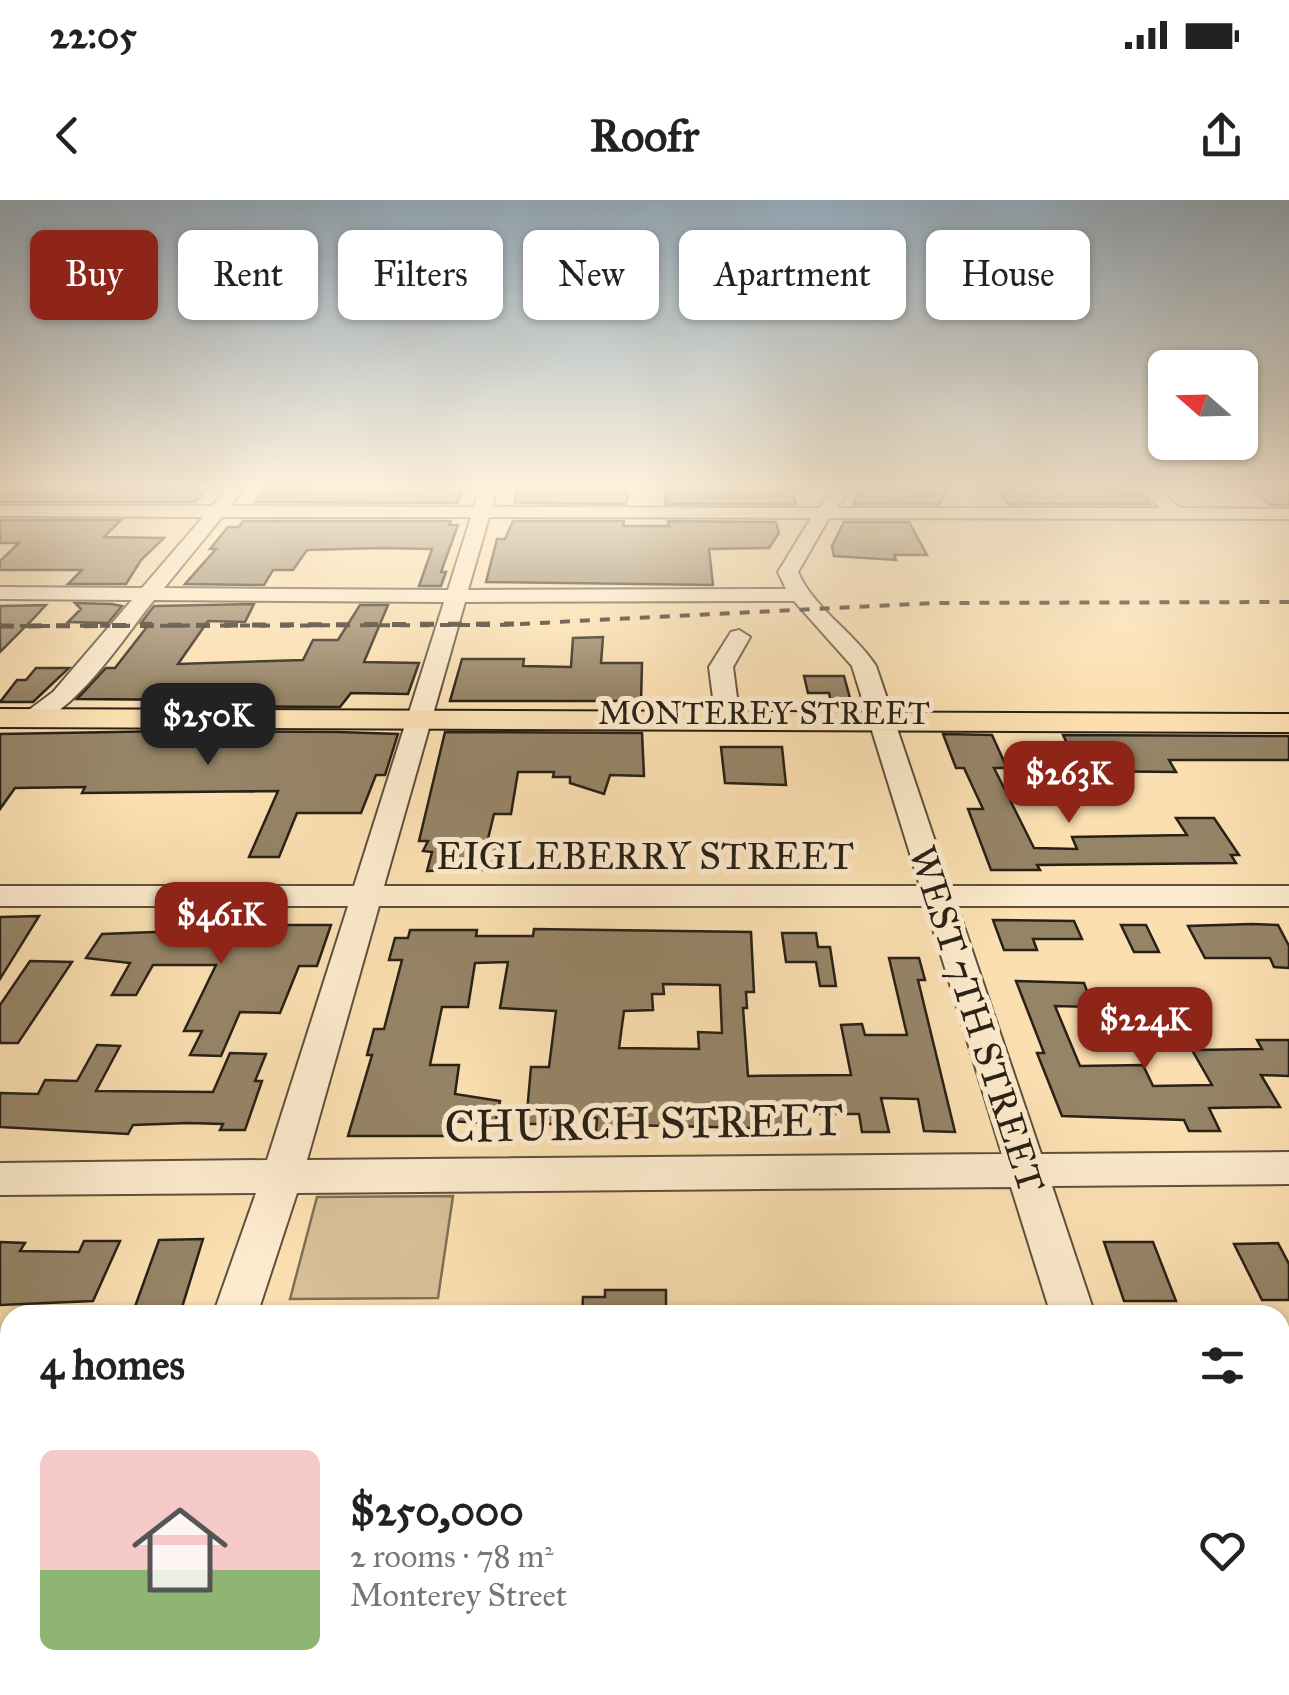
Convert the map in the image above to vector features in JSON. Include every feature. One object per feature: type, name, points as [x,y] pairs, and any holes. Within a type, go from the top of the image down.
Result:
[{"type":"main road","name":"MONTEREY STREET","points":[[15,718],[727,713],[1289,723]]},
{"type":"main road","name":"MONTEREY STREET","points":[[420,718],[541,724],[1289,713]]},
{"type":"street","points":[[15,718],[62,697],[180,556]]},
{"type":"street","points":[[238,1305],[282,1180],[468,556]]},
{"type":"street","points":[[0,593],[724,595],[795,589],[790,564],[795,556]]},
{"type":"street","name":"WEST 7TH STREET","points":[[795,589],[853,644],[1001,1084],[1070,1305]]},
{"type":"street","points":[[727,713],[721,667],[739,637]]},
{"type":"street","name":"EIGLEBERRY STREET","points":[[0,896],[1289,896]]},
{"type":"street","name":"CHURCH STREET","points":[[0,1179],[282,1180],[1024,1167],[1289,1168]]},
{"type":"shaded area","points":[[453,1196],[438,1298],[290,1299],[317,1197]]},
{"type":"building","points":[[6,556],[145,556],[126,584],[68,584],[82,570],[0,570],[0,561]]},
{"type":"building","points":[[210,556],[303,556],[293,570],[273,570],[264,585],[185,584]]},
{"type":"building","points":[[430,556],[447,556],[441,586],[419,586]]},
{"type":"building","points":[[493,556],[710,556],[713,585],[486,582]]},
{"type":"building","points":[[834,556],[894,556],[896,560]]},
{"type":"building","points":[[75,603],[122,606],[108,623],[68,622],[81,609]]},
{"type":"building","points":[[254,604],[245,622],[208,621],[178,664],[303,660],[313,640],[338,640],[360,605],[388,605],[364,662],[419,663],[408,694],[351,693],[340,707],[189,706],[193,700],[77,699],[106,668],[115,668],[150,623],[141,623],[154,606]]},
{"type":"building","points":[[46,605],[32,620],[0,652],[0,606]]},
{"type":"building","points":[[603,637],[601,663],[642,663],[641,701],[450,701],[462,659],[524,659],[523,666],[571,667],[573,638]]},
{"type":"building","points":[[36,668],[69,668],[33,702],[0,702],[17,680],[26,680]]},
{"type":"building","points":[[804,676],[844,676],[851,702],[831,702],[829,693],[808,693]]},
{"type":"building","points":[[445,732],[642,733],[644,776],[610,775],[604,794],[570,783],[570,777],[553,777],[554,772],[518,772],[511,814],[494,814],[486,847],[517,847],[516,869],[427,871],[432,852],[423,851],[428,841],[419,841]]},
{"type":"building","points":[[0,734],[398,734],[385,775],[376,775],[361,813],[297,813],[279,857],[249,857],[278,791],[82,793],[85,787],[15,788],[0,809]]},
{"type":"building","points":[[943,734],[992,735],[1007,768],[994,768],[1034,848],[1077,849],[1072,837],[1187,835],[1176,818],[1214,818],[1239,855],[1231,855],[1236,863],[1037,865],[1040,870],[991,870],[968,809],[983,809],[964,768],[956,768]]},
{"type":"building","points":[[1063,735],[1289,736],[1289,760],[1169,760],[1176,772],[1081,771]]},
{"type":"building","points":[[721,747],[782,747],[786,785],[725,783]]},
{"type":"building","points":[[39,916],[0,979],[0,917]]},
{"type":"building","points":[[187,918],[266,919],[263,925],[331,925],[317,966],[299,966],[280,1013],[240,1012],[221,1056],[190,1055],[202,1031],[184,1031],[216,965],[153,965],[136,995],[112,995],[130,963],[86,958],[102,934],[180,931]]},
{"type":"building","points":[[993,920],[1074,921],[1082,939],[1033,939],[1037,950],[1004,950]]},
{"type":"building","points":[[1121,925],[1146,925],[1159,952],[1134,952]]},
{"type":"building","points":[[1278,925],[1289,946],[1289,968],[1274,967],[1270,958],[1205,958],[1188,926]]},
{"type":"building","points":[[534,929],[751,932],[754,992],[746,992],[747,1008],[743,1008],[748,1076],[851,1075],[841,1025],[862,1024],[865,1035],[907,1035],[889,958],[919,958],[925,980],[918,980],[955,1132],[924,1131],[918,1099],[881,1098],[889,1132],[862,1132],[859,1114],[796,1114],[798,1129],[625,1125],[624,1134],[596,1133],[597,1118],[560,1117],[560,1124],[526,1124],[531,1067],[549,1067],[556,1011],[500,1008],[508,962],[475,963],[468,1007],[442,1007],[430,1065],[459,1065],[455,1094],[500,1101],[495,1124],[450,1121],[447,1136],[348,1136],[372,1055],[367,1055],[374,1029],[384,1029],[402,960],[389,960],[395,938],[408,938],[410,930],[477,930],[476,936],[533,936]],"holes":[[[663,984],[720,985],[722,1033],[698,1032],[699,1049],[619,1048],[624,1011],[653,1010],[652,994],[664,994]]]},
{"type":"building","points":[[782,933],[816,933],[818,947],[830,947],[836,986],[820,986],[816,962],[786,962]]},
{"type":"building","points":[[30,961],[72,962],[18,1043],[0,1043],[0,1005]]},
{"type":"building","points":[[1016,981],[1084,983],[1093,1007],[1055,1006],[1080,1066],[1143,1065],[1153,1086],[1212,1085],[1192,1050],[1262,1049],[1257,1040],[1289,1040],[1289,1076],[1261,1075],[1280,1107],[1209,1108],[1220,1131],[1189,1131],[1184,1120],[1062,1116],[1037,1053],[1044,1053]]},
{"type":"building","points":[[1178,1029],[1187,1046],[1150,1047],[1142,1031]]},
{"type":"building","points":[[97,1045],[120,1046],[96,1091],[213,1092],[230,1053],[266,1054],[255,1081],[262,1081],[245,1130],[220,1130],[223,1124],[188,1123],[133,1125],[128,1134],[0,1127],[0,1093],[38,1094],[45,1080],[77,1081]]},
{"type":"building","points":[[203,1239],[183,1305],[136,1305],[159,1240]]},
{"type":"building","points":[[84,1241],[120,1241],[93,1301],[0,1305],[0,1242],[25,1243],[20,1251],[79,1252]]},
{"type":"building","points":[[1104,1242],[1153,1242],[1176,1301],[1124,1301]]},
{"type":"building","points":[[1278,1243],[1289,1264],[1289,1300],[1262,1300],[1234,1244]]},
{"type":"building","points":[[605,1290],[666,1290],[666,1305],[583,1305],[583,1297],[605,1297]]},
{"type":"railway","points":[[514,624],[0,626],[498,625],[934,603],[1289,602]]}]
